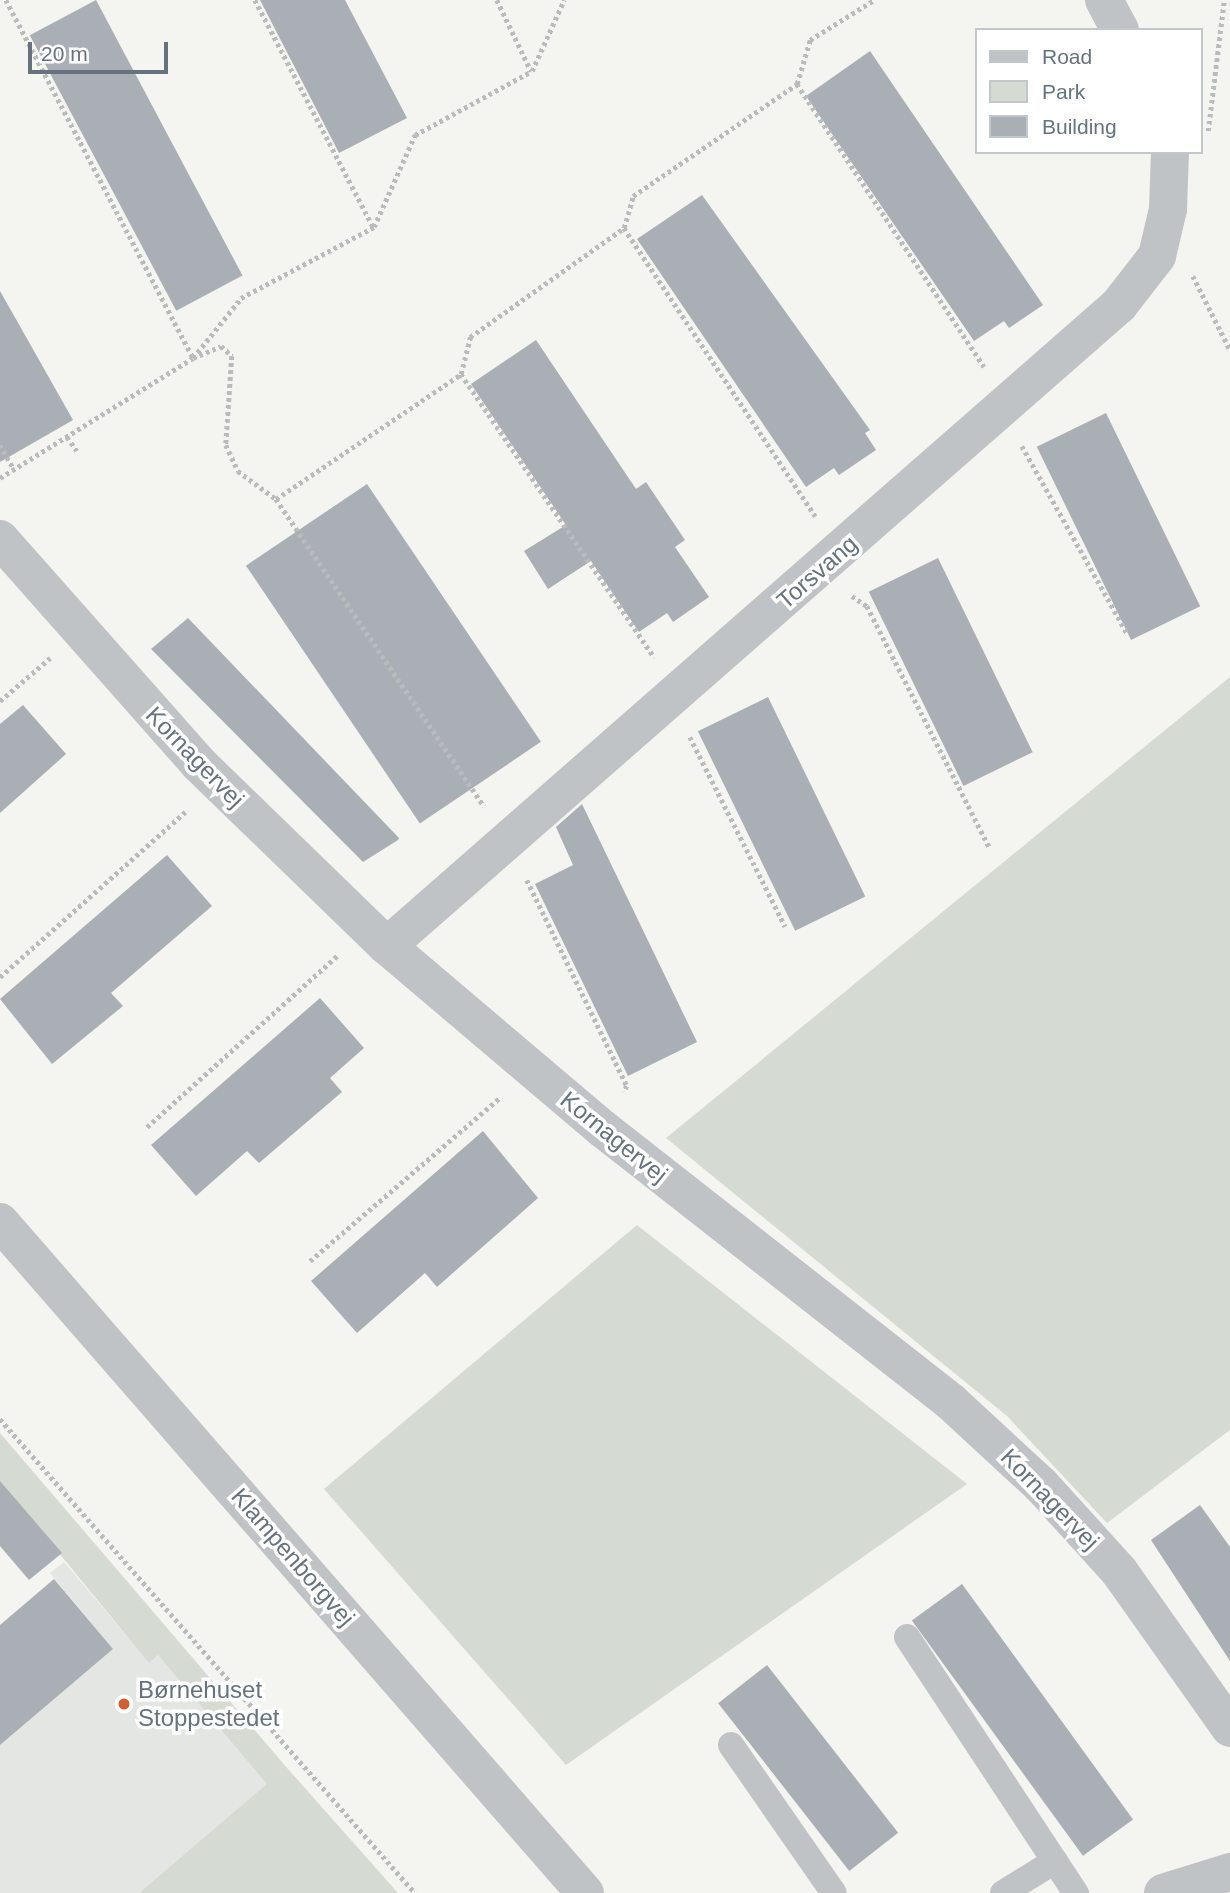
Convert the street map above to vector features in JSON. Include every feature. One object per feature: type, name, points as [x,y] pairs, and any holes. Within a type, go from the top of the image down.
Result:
[{"type":"street","points":[[1104,0],[1120,28]]},
{"type":"street","name":"Torsvang","points":[[378,937],[508,841],[648,716],[829,563],[1119,306],[1157,256],[1168,209],[1170,154]]},
{"type":"street","name":"Kornagervej","points":[[0,539],[79,634],[218,783],[378,937],[603,1129],[951,1402],[1041,1485],[1119,1571],[1230,1728]]},
{"type":"street","name":"Klampenborgvej","points":[[0,1222],[585,1893]]},
{"type":"street","points":[[1163,1893],[1230,1872]]},
{"type":"lane","points":[[906,1637],[1076,1893]]},
{"type":"lane","points":[[731,1745],[834,1893]]},
{"type":"lane","points":[[1003,1893],[1055,1861]]},
{"type":"path","points":[[6,0],[193,358]]},
{"type":"path","points":[[255,0],[374,227]]},
{"type":"path","points":[[497,0],[532,71]]},
{"type":"path","points":[[193,358],[241,298],[374,227],[415,135],[532,71],[564,0]]},
{"type":"path","points":[[276,499],[461,374],[470,337],[624,228],[633,196],[797,84],[810,40],[874,0]]},
{"type":"path","points":[[1207,143],[1224,0]]},
{"type":"path","points":[[797,84],[996,416],[1030,449],[1126,633]]},
{"type":"path","points":[[624,228],[829,563],[867,606],[990,849]]},
{"type":"path","points":[[1157,256],[1198,279],[1230,350]]},
{"type":"path","points":[[0,478],[193,358],[221,346],[232,356],[226,445],[238,471],[276,499],[508,841],[627,1086],[603,1129]]},
{"type":"path","points":[[461,374],[678,692]]},
{"type":"path","points":[[67,437],[77,451]]},
{"type":"path","points":[[0,445],[14,469]]},
{"type":"path","points":[[0,701],[79,634]]},
{"type":"path","points":[[648,716],[697,741],[785,926]]},
{"type":"path","points":[[0,977],[218,783]]},
{"type":"path","points":[[147,1127],[378,937]]},
{"type":"path","points":[[310,1261],[533,1070]]},
{"type":"path","points":[[0,1419],[415,1893]]},
{"type":"shaded area","name":"Børnehuset Stoppestedet","points":[[64,1562],[149,1662],[158,1655],[268,1784],[139,1893],[0,1893],[0,1745],[113,1649],[50,1573]]},
{"type":"green space","points":[[1230,677],[1230,1430],[1107,1523],[1007,1416],[666,1138]]},
{"type":"green space","points":[[637,1225],[967,1484],[566,1765],[324,1489]]},
{"type":"green space","points":[[0,1433],[398,1893],[139,1893],[267,1784],[158,1655],[149,1663],[0,1481]]},
{"type":"building","points":[[96,0],[242,275],[176,311],[30,35]]},
{"type":"building","points":[[260,0],[345,0],[407,118],[339,153]]},
{"type":"building","points":[[870,51],[1043,305],[1009,328],[1004,321],[974,341],[806,96]]},
{"type":"building","points":[[702,195],[870,430],[865,433],[876,450],[839,475],[834,468],[806,487],[637,239]]},
{"type":"building","points":[[0,291],[73,420],[0,462]]},
{"type":"building","points":[[536,340],[636,489],[646,482],[685,540],[675,547],[709,597],[673,622],[667,613],[639,632],[591,561],[548,589],[524,551],[566,525],[471,384]]},
{"type":"building","points":[[1106,413],[1200,606],[1131,640],[1037,447]]},
{"type":"building","points":[[367,484],[541,742],[420,823],[246,566]]},
{"type":"building","points":[[938,558],[1033,752],[963,786],[869,592]]},
{"type":"building","points":[[188,618],[399,838],[398,840],[363,862],[151,649]]},
{"type":"building","points":[[768,697],[865,897],[795,931],[698,731]]},
{"type":"building","points":[[23,705],[66,754],[0,813],[0,724]]},
{"type":"building","points":[[582,804],[697,1042],[628,1076],[535,884],[573,865],[556,827]]},
{"type":"building","points":[[167,855],[212,906],[111,993],[123,1006],[52,1064],[0,999]]},
{"type":"building","points":[[320,998],[364,1048],[330,1078],[342,1092],[259,1163],[247,1151],[196,1196],[151,1145]]},
{"type":"building","points":[[483,1131],[538,1198],[437,1287],[425,1273],[357,1333],[311,1281]]},
{"type":"building","points":[[0,1481],[62,1553],[29,1580],[0,1546]]},
{"type":"building","points":[[1200,1505],[1230,1547],[1230,1661],[1151,1540]]},
{"type":"building","points":[[54,1579],[113,1649],[0,1745],[0,1625]]},
{"type":"building","points":[[962,1584],[1133,1819],[1083,1856],[912,1620]]},
{"type":"building","points":[[767,1665],[898,1833],[849,1871],[718,1703]]},
{"type":"place","name":"Børnehuset Stoppestedet","points":[[124,1704]]}]
